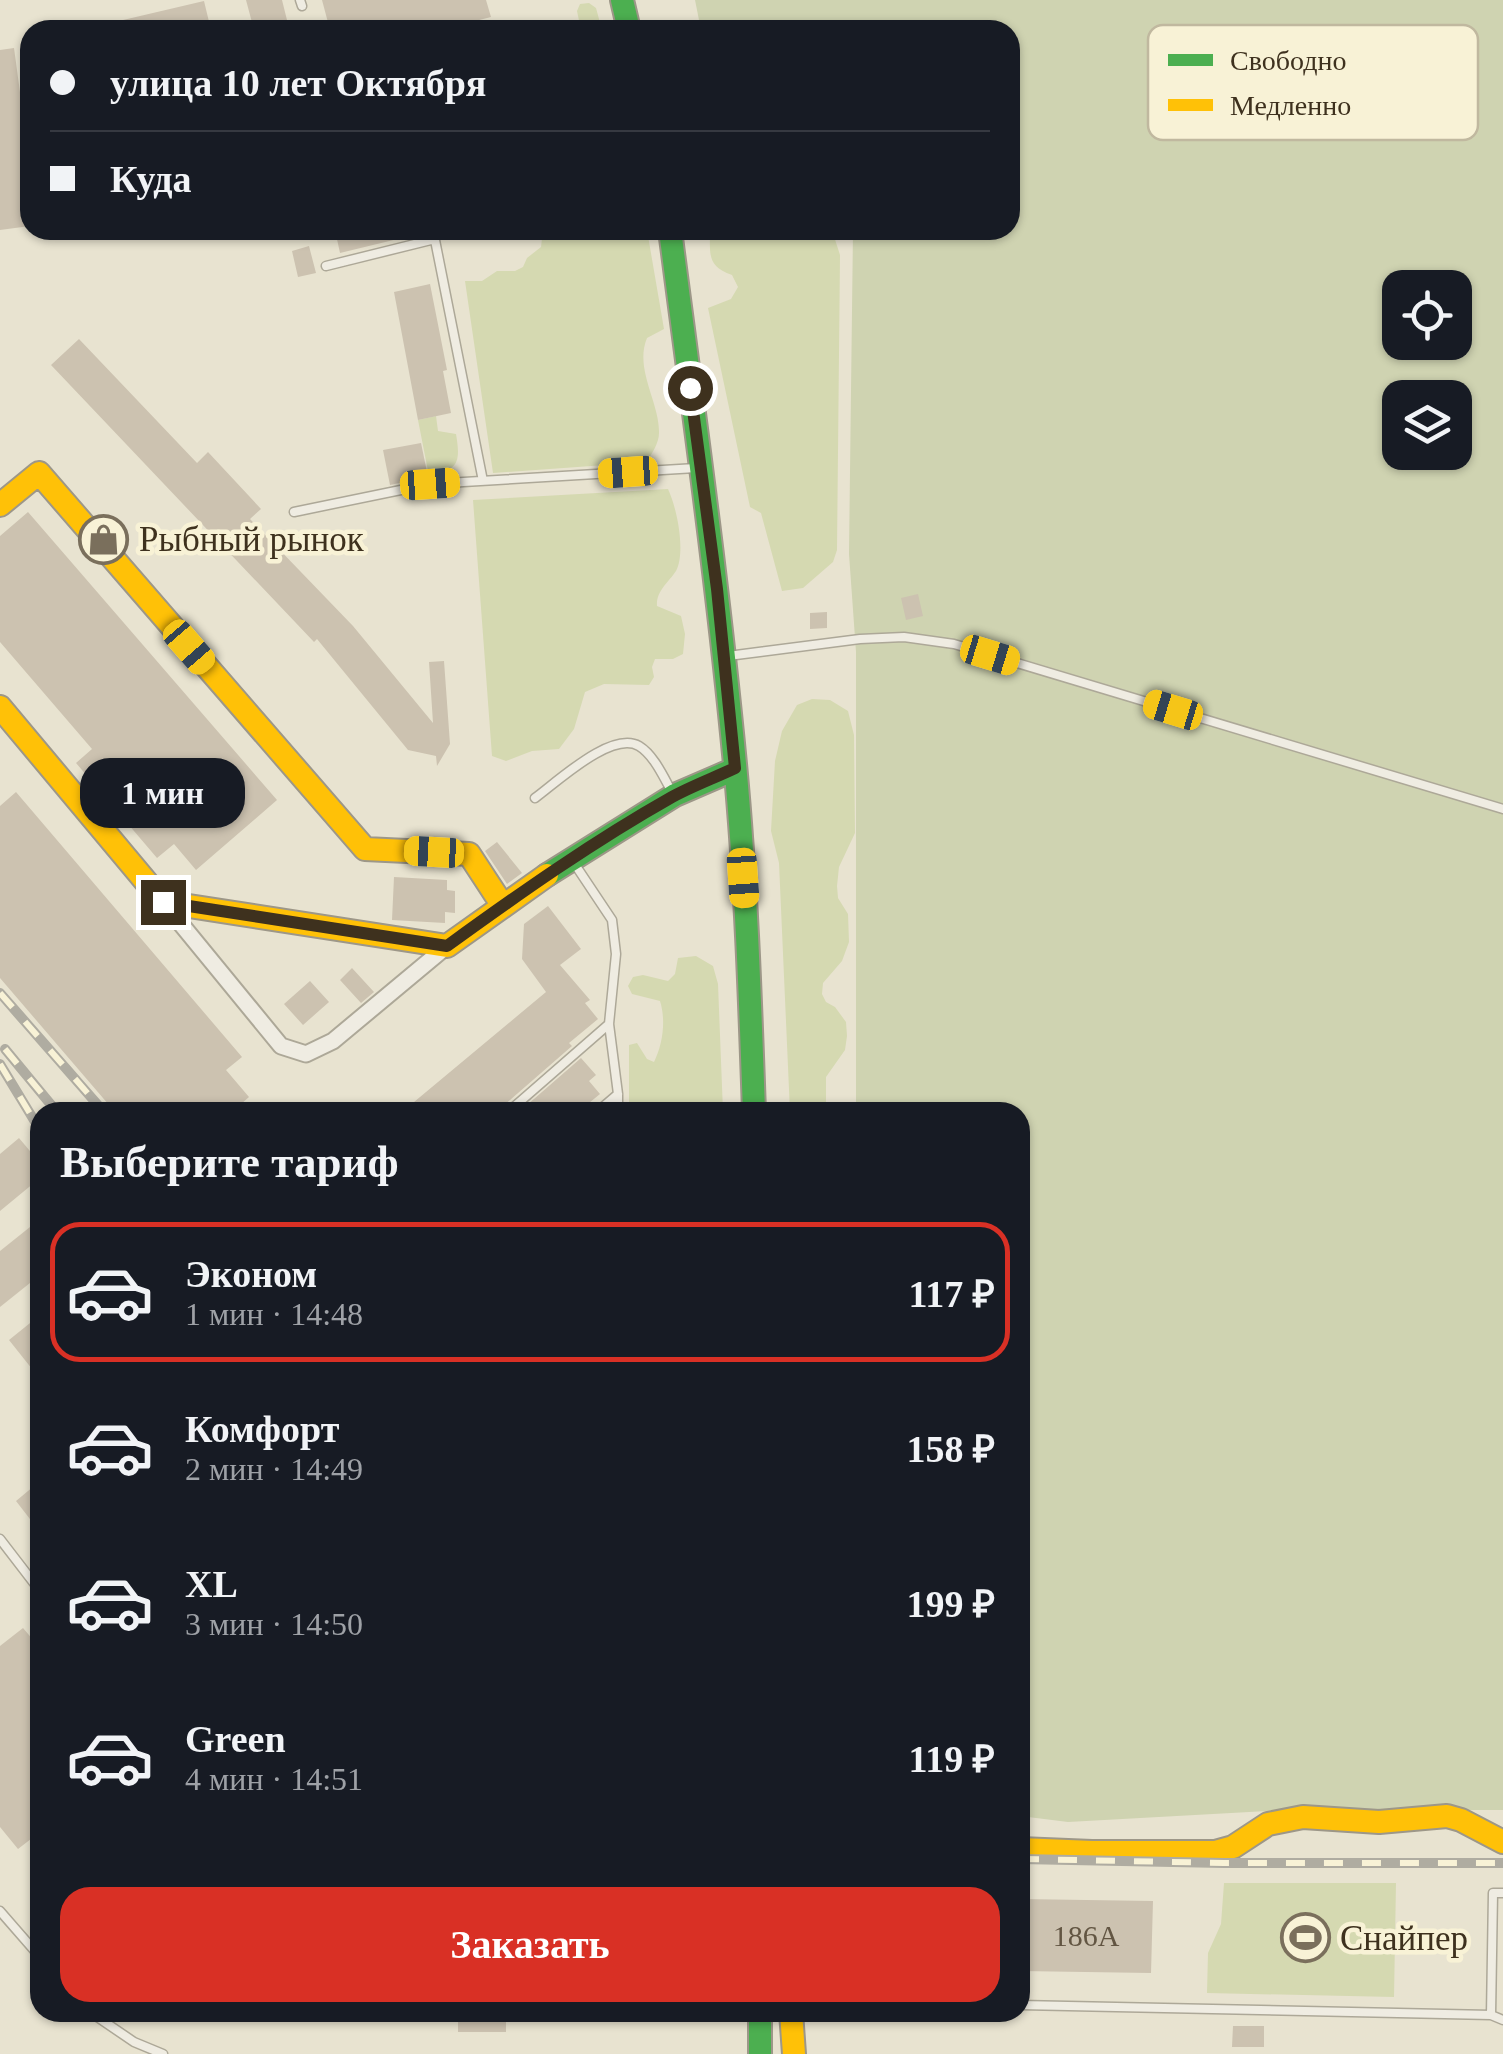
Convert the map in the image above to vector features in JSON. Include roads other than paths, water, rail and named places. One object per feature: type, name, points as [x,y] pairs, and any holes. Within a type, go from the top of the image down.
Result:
[{"type":"street","points":[[671,240],[735,768],[750,980],[754,1102]]},
{"type":"street","points":[[0,505],[39,473],[364,849],[469,854],[503,906]]},
{"type":"street","points":[[0,707],[280,1046],[306,1054],[333,1041],[447,946],[571,860],[675,796],[735,768]]},
{"type":"street","points":[[163,902],[447,946]]},
{"type":"street","points":[[1030,1849],[1215,1852],[1229,1850],[1260,1828],[1286,1818],[1383,1823],[1452,1817],[1503,1842]]},
{"type":"street","points":[[760,2022],[760,2054]]},
{"type":"street","points":[[792,2022],[794,2054]]},
{"type":"lane","points":[[326,266],[414,240]]},
{"type":"lane","points":[[435,240],[483,481]]},
{"type":"lane","points":[[294,512],[430,484],[701,468]]},
{"type":"lane","points":[[724,657],[860,639],[904,637],[954,644],[1503,809]]},
{"type":"lane","points":[[535,798],[604,748],[622,742],[638,745],[675,796]]},
{"type":"lane","points":[[571,860],[612,920],[616,954],[609,1024],[618,1102]]},
{"type":"lane","points":[[519,1102],[609,1024]]},
{"type":"lane","points":[[609,1102],[618,1094]]},
{"type":"lane","points":[[0,1539],[30,1578]]},
{"type":"lane","points":[[1491,2016],[1493,1893],[1503,1893]]},
{"type":"lane","points":[[0,1911],[30,1946]]},
{"type":"lane","points":[[1030,2005],[1491,2016],[1503,2020]]},
{"type":"lane","points":[[105,2022],[134,2042],[162,2054]]},
{"type":"railway","points":[[0,993],[95,1102]]},
{"type":"railway","points":[[5,1049],[49,1102]]},
{"type":"railway","points":[[0,1064],[30,1114]]},
{"type":"railway","points":[[1030,1859],[1503,1863]]},
{"type":"place","name":"Рыбный рынок","points":[[104,539]]},
{"type":"place","name":"Снайпер","points":[[1305,1938]]}]
